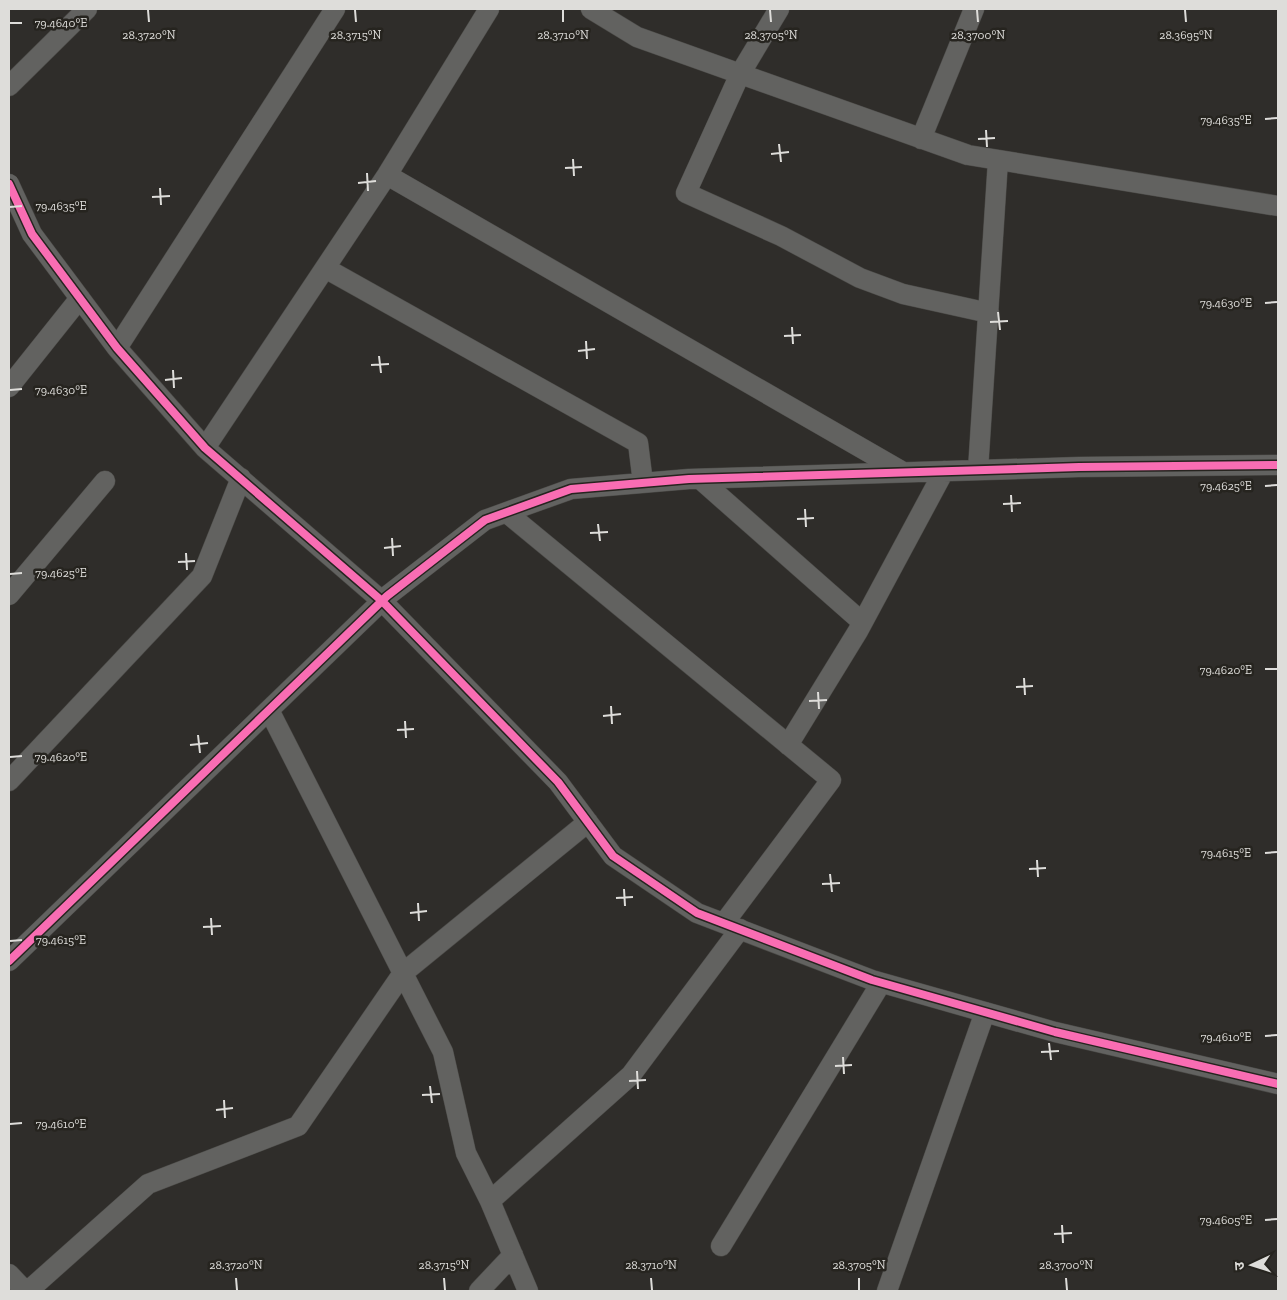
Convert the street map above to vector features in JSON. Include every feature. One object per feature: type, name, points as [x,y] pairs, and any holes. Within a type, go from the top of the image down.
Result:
[{"type":"street","points":[[9,86],[87,9]]},
{"type":"street","points":[[117,348],[335,9]]},
{"type":"street","points":[[205,448],[387,175],[489,9]]},
{"type":"street","points":[[591,9],[637,37],[968,155],[1278,206]]},
{"type":"street","points":[[779,9],[740,74],[686,193],[781,236],[860,278],[903,294],[988,314]]},
{"type":"street","points":[[921,139],[974,9]]},
{"type":"street","points":[[978,470],[998,160]]},
{"type":"street","points":[[387,175],[903,472]]},
{"type":"street","points":[[9,184],[32,234],[117,348],[205,448],[382,600],[558,782],[612,856],[697,913],[881,983],[1055,1032],[1278,1084]]},
{"type":"street","points":[[325,268],[638,443],[643,483]]},
{"type":"street","points":[[9,388],[80,298]]},
{"type":"street","points":[[9,961],[382,600],[485,520],[571,489],[700,479],[1079,467],[1278,465]]},
{"type":"street","points":[[788,745],[862,622],[944,471]]},
{"type":"street","points":[[9,781],[202,576],[241,478]]},
{"type":"street","points":[[700,479],[862,622]]},
{"type":"street","points":[[9,595],[105,481]]},
{"type":"street","points":[[490,1200],[631,1075],[831,780],[507,513]]},
{"type":"street","points":[[269,710],[443,1052],[466,1153],[490,1200],[528,1291]]},
{"type":"street","points":[[9,1274],[26,1291],[148,1184],[298,1126],[403,973],[588,822]]},
{"type":"street","points":[[721,1246],[881,983]]},
{"type":"street","points":[[887,1291],[985,1012]]},
{"type":"street","points":[[479,1291],[513,1255]]},
{"type":"cycle path","points":[[9,184],[32,234],[117,348],[205,448],[382,601],[558,782],[613,856],[697,913],[872,980],[1055,1032],[1278,1084]]},
{"type":"cycle path","points":[[9,961],[387,596],[485,520],[571,489],[689,479],[1079,467],[1278,465]]}]
